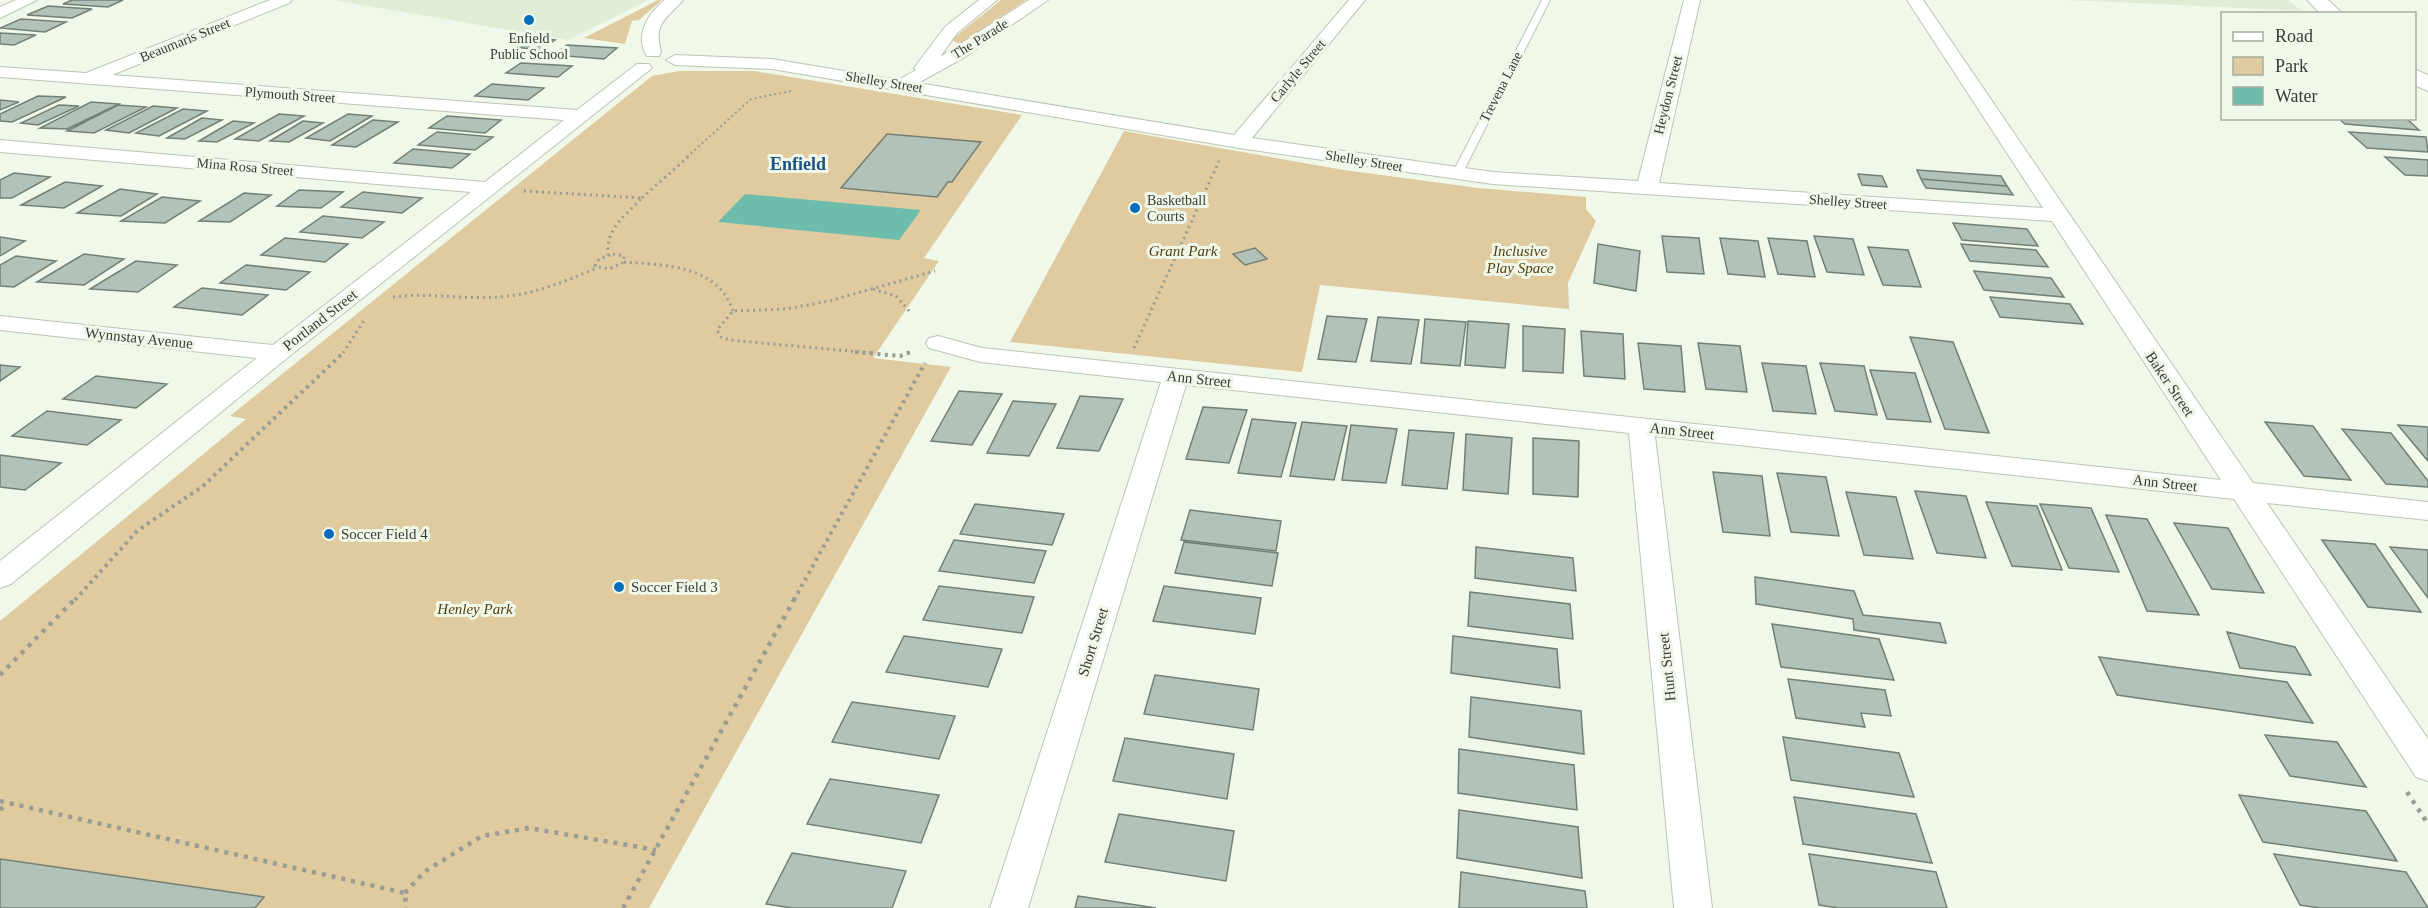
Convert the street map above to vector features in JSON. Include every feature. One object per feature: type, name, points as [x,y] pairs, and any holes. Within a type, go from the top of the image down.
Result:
[{"type":"main road","points":[[2316,0],[2331,12]]},
{"type":"main road","points":[[2416,76],[2428,85]]},
{"type":"street","points":[[0,13],[29,0]]},
{"type":"street","name":"Beaumaris Street","points":[[86,80],[284,0]]},
{"type":"street","points":[[648,60],[654,19],[675,0]]},
{"type":"street","name":"The Parade","points":[[919,74],[951,30],[989,0]]},
{"type":"street","name":"The Parade","points":[[902,85],[959,53],[1040,0]]},
{"type":"street","name":"Carlyle Street","points":[[1239,142],[1357,0]]},
{"type":"street","name":"Heydon Street","points":[[1649,190],[1648,177],[1692,0]]},
{"type":"street","name":"Baker Street","points":[[1915,0],[2428,767]]},
{"type":"street","name":"Shelley Street","points":[[648,60],[673,53],[676,56],[675,60],[772,64],[1239,142],[1457,174],[1649,190],[2058,215]]},
{"type":"street","name":"Portland Street","points":[[0,577],[278,353],[367,295],[489,188],[648,60]]},
{"type":"street","name":"Plymouth Street","points":[[0,72],[580,116]]},
{"type":"street","name":"Mina Rosa Street","points":[[0,146],[489,188]]},
{"type":"street","name":"Wynnstay Avenue","points":[[0,323],[278,353]]},
{"type":"street","name":"Ann Street","points":[[931,352],[980,355],[2428,511]]},
{"type":"street","name":"Short Street","points":[[1009,908],[1176,376]]},
{"type":"street","name":"Hunt Street","points":[[1641,426],[1694,908]]},
{"type":"lane","name":"Trevena Lane","points":[[1457,174],[1546,0]]},
{"type":"path","points":[[608,255],[606,246],[608,236],[642,198],[751,99],[796,90]]},
{"type":"path","points":[[1131,357],[1216,164],[1222,158]]},
{"type":"path","points":[[518,190],[642,198]]},
{"type":"path","points":[[597,268],[596,261],[608,255],[621,255],[625,258],[624,262]]},
{"type":"path","points":[[0,675],[102,572],[137,531],[203,486],[341,357],[367,295],[394,297],[423,293],[475,297],[507,296],[543,290],[597,268],[614,268],[624,262],[686,270],[710,280],[726,292],[733,311]]},
{"type":"path","points":[[900,356],[721,338],[717,330],[733,311],[786,309],[935,271]]},
{"type":"path","points":[[873,288],[896,296],[910,312]]},
{"type":"path","points":[[623,908],[931,352]]},
{"type":"path","points":[[0,801],[405,892]]},
{"type":"path","points":[[0,810],[8,803]]},
{"type":"path","points":[[406,908],[405,892],[424,872],[482,836],[529,828],[656,850]]},
{"type":"shaded area","name":"Enfield Public School","points":[[333,0],[648,0],[568,40]]},
{"type":"shaded area","points":[[2062,0],[2288,0],[2302,11],[2115,2]]},
{"type":"green space","points":[[662,0],[639,20],[632,21],[625,44],[584,38]]},
{"type":"green space","points":[[1001,0],[1026,0],[960,44],[951,40]]},
{"type":"green space","name":"Henley Park","points":[[679,71],[754,71],[1022,115],[924,258],[939,261],[873,358],[951,367],[649,908],[0,908],[0,621],[246,419],[230,416],[652,76]]},
{"type":"green space","name":"Grant Park","points":[[1124,131],[1344,170],[1478,188],[1586,197],[1586,209],[1596,221],[1568,283],[1569,309],[1320,285],[1302,372],[1010,342]]},
{"type":"water","points":[[745,194],[921,210],[899,240],[718,222]]},
{"type":"building","points":[[72,0],[123,0],[108,7],[63,4]]},
{"type":"building","points":[[48,6],[92,9],[72,18],[27,15]]},
{"type":"building","points":[[21,19],[66,22],[45,32],[0,28]]},
{"type":"building","points":[[0,33],[36,35],[14,45],[0,44]]},
{"type":"building","points":[[528,36],[555,40],[541,50],[513,47]]},
{"type":"building","points":[[567,45],[617,48],[604,59],[553,55]]},
{"type":"building","points":[[521,63],[572,66],[558,77],[506,73]]},
{"type":"building","points":[[492,84],[544,88],[528,100],[475,96]]},
{"type":"building","points":[[38,96],[66,97],[12,122],[0,121],[0,114]]},
{"type":"building","points":[[0,100],[19,102],[0,110]]},
{"type":"building","points":[[91,102],[119,104],[67,129],[40,128]]},
{"type":"building","points":[[59,105],[79,106],[38,125],[21,123]]},
{"type":"building","points":[[118,105],[146,107],[94,133],[67,131]]},
{"type":"building","points":[[153,106],[177,108],[129,133],[106,130]]},
{"type":"building","points":[[183,109],[207,111],[159,136],[136,133]]},
{"type":"building","points":[[279,114],[304,116],[259,141],[235,139]]},
{"type":"building","points":[[348,114],[372,116],[330,141],[306,138]]},
{"type":"building","points":[[447,116],[501,120],[485,133],[429,128]]},
{"type":"building","points":[[202,118],[222,120],[185,139],[167,138]]},
{"type":"building","points":[[373,120],[398,122],[356,147],[332,145]]},
{"type":"building","points":[[2340,120],[2408,120],[2419,130],[2345,124]]},
{"type":"building","points":[[233,121],[254,123],[217,142],[199,141]]},
{"type":"building","points":[[303,121],[323,123],[289,142],[270,141]]},
{"type":"building","points":[[437,132],[493,137],[475,150],[418,145]]},
{"type":"building","points":[[2349,132],[2426,137],[2428,152],[2367,148]]},
{"type":"building","points":[[887,134],[981,142],[952,182],[948,182],[937,197],[841,188]]},
{"type":"building","points":[[413,149],[470,154],[452,168],[394,163]]},
{"type":"building","points":[[2385,157],[2428,160],[2428,176],[2405,175]]},
{"type":"building","points":[[1917,170],[2001,176],[2007,186],[1921,179]]},
{"type":"building","points":[[14,173],[50,177],[12,198],[0,198],[0,180]]},
{"type":"building","points":[[1858,174],[1882,176],[1887,187],[1862,185]]},
{"type":"building","points":[[1921,179],[2007,186],[2013,195],[1926,188]]},
{"type":"building","points":[[65,182],[102,186],[64,208],[21,205]]},
{"type":"building","points":[[120,189],[157,194],[121,216],[77,213]]},
{"type":"building","points":[[299,190],[343,192],[321,208],[277,206]]},
{"type":"building","points":[[363,192],[422,198],[402,213],[341,207]]},
{"type":"building","points":[[244,193],[271,195],[230,222],[199,221]]},
{"type":"building","points":[[162,197],[200,201],[165,223],[121,221]]},
{"type":"building","points":[[323,216],[384,222],[362,238],[300,232]]},
{"type":"building","points":[[1953,223],[2027,229],[2038,246],[1962,240]]},
{"type":"building","points":[[1662,236],[1699,238],[1704,274],[1667,272]]},
{"type":"building","points":[[1814,236],[1853,239],[1864,275],[1827,272]]},
{"type":"building","points":[[0,237],[25,241],[0,256]]},
{"type":"building","points":[[285,238],[348,244],[325,262],[261,255]]},
{"type":"building","points":[[1720,238],[1758,241],[1765,277],[1728,274]]},
{"type":"building","points":[[1768,238],[1807,241],[1815,277],[1778,274]]},
{"type":"building","points":[[1598,244],[1640,251],[1636,291],[1594,283]]},
{"type":"building","points":[[1961,244],[2036,250],[2048,267],[1970,261]]},
{"type":"building","points":[[1868,247],[1908,250],[1921,287],[1883,285]]},
{"type":"building","points":[[1255,248],[1267,259],[1245,265],[1233,254]]},
{"type":"building","points":[[84,254],[124,259],[84,285],[37,282]]},
{"type":"building","points":[[16,256],[56,261],[14,287],[0,286],[0,265]]},
{"type":"building","points":[[136,261],[177,265],[138,292],[90,289]]},
{"type":"building","points":[[246,265],[310,272],[286,290],[220,283]]},
{"type":"building","points":[[1974,271],[2051,278],[2064,297],[1984,290]]},
{"type":"building","points":[[202,288],[268,295],[242,315],[174,307]]},
{"type":"building","points":[[1990,297],[2070,304],[2083,324],[2000,317]]},
{"type":"building","points":[[1327,316],[1367,319],[1356,362],[1318,359]]},
{"type":"building","points":[[1378,317],[1419,320],[1411,364],[1371,361]]},
{"type":"building","points":[[1425,319],[1466,322],[1460,366],[1421,363]]},
{"type":"building","points":[[1468,321],[1509,324],[1505,368],[1465,365]]},
{"type":"building","points":[[1523,326],[1565,329],[1563,373],[1523,371]]},
{"type":"building","points":[[1581,331],[1623,334],[1625,379],[1584,376]]},
{"type":"building","points":[[1910,337],[1953,342],[1989,433],[1945,429]]},
{"type":"building","points":[[1638,343],[1681,346],[1685,392],[1644,389]]},
{"type":"building","points":[[1698,343],[1740,346],[1747,392],[1706,389]]},
{"type":"building","points":[[1762,363],[1806,366],[1816,414],[1773,411]]},
{"type":"building","points":[[1820,363],[1864,366],[1877,415],[1835,411]]},
{"type":"building","points":[[0,365],[20,367],[0,381]]},
{"type":"building","points":[[1870,370],[1915,373],[1931,422],[1887,419]]},
{"type":"building","points":[[96,376],[167,384],[136,408],[63,399]]},
{"type":"building","points":[[959,391],[1002,394],[972,445],[931,441]]},
{"type":"building","points":[[1080,396],[1123,399],[1099,451],[1057,448]]},
{"type":"building","points":[[1013,401],[1056,404],[1029,456],[987,453]]},
{"type":"building","points":[[1203,407],[1247,410],[1229,463],[1186,459]]},
{"type":"building","points":[[47,411],[121,420],[87,445],[12,436]]},
{"type":"building","points":[[1252,419],[1296,423],[1281,477],[1238,473]]},
{"type":"building","points":[[1302,422],[1347,426],[1334,480],[1290,476]]},
{"type":"building","points":[[2265,422],[2313,426],[2351,480],[2304,476]]},
{"type":"building","points":[[1351,425],[1397,429],[1386,483],[1342,480]]},
{"type":"building","points":[[2398,425],[2428,427],[2428,461]]},
{"type":"building","points":[[2342,429],[2391,433],[2428,481],[2428,487],[2386,484]]},
{"type":"building","points":[[1409,430],[1454,433],[1447,489],[1402,485]]},
{"type":"building","points":[[1466,434],[1512,438],[1508,494],[1463,490]]},
{"type":"building","points":[[1533,438],[1579,441],[1578,497],[1533,494]]},
{"type":"building","points":[[0,455],[61,463],[25,490],[0,487]]},
{"type":"building","points":[[1713,472],[1762,476],[1770,536],[1723,532]]},
{"type":"building","points":[[1777,473],[1826,477],[1839,536],[1791,532]]},
{"type":"building","points":[[1915,491],[1966,496],[1986,558],[1937,553]]},
{"type":"building","points":[[1846,492],[1896,497],[1913,559],[1864,555]]},
{"type":"building","points":[[1986,502],[2037,506],[2062,570],[2012,566]]},
{"type":"building","points":[[975,504],[1064,514],[1052,545],[960,534]]},
{"type":"building","points":[[2040,504],[2091,508],[2119,572],[2069,568]]},
{"type":"building","points":[[1190,510],[1281,521],[1276,551],[1181,540]]},
{"type":"building","points":[[2106,515],[2147,519],[2199,615],[2147,611]]},
{"type":"building","points":[[2174,523],[2228,528],[2264,593],[2212,589]]},
{"type":"building","points":[[954,540],[1046,551],[1034,583],[939,571]]},
{"type":"building","points":[[2322,540],[2375,544],[2421,612],[2368,607]]},
{"type":"building","points":[[1184,542],[1278,553],[1272,586],[1175,573]]},
{"type":"building","points":[[1476,547],[1573,558],[1576,591],[1475,578]]},
{"type":"building","points":[[2390,547],[2428,550],[2428,598]]},
{"type":"building","points":[[1755,577],[1854,591],[1863,615],[1940,623],[1946,643],[1854,630],[1853,619],[1756,604]]},
{"type":"building","points":[[939,586],[1034,597],[1022,633],[923,620]]},
{"type":"building","points":[[1164,586],[1261,598],[1255,634],[1153,621]]},
{"type":"building","points":[[1470,592],[1570,604],[1573,639],[1468,626]]},
{"type":"building","points":[[1772,624],[1879,639],[1894,680],[1781,667]]},
{"type":"building","points":[[2227,632],[2295,647],[2311,675],[2240,668]]},
{"type":"building","points":[[904,636],[1002,649],[988,687],[886,672]]},
{"type":"building","points":[[1453,636],[1557,649],[1560,688],[1451,673]]},
{"type":"building","points":[[2099,657],[2287,682],[2313,723],[2117,695]]},
{"type":"building","points":[[1155,675],[1259,689],[1253,730],[1144,714]]},
{"type":"building","points":[[1788,679],[1885,690],[1891,716],[1861,713],[1865,727],[1796,718]]},
{"type":"building","points":[[1471,697],[1581,711],[1584,754],[1469,737]]},
{"type":"building","points":[[852,702],[955,716],[939,759],[832,742]]},
{"type":"building","points":[[2265,735],[2337,742],[2366,787],[2290,776]]},
{"type":"building","points":[[1783,737],[1899,753],[1914,797],[1791,780]]},
{"type":"building","points":[[1125,738],[1234,754],[1227,799],[1113,781]]},
{"type":"building","points":[[1459,749],[1574,765],[1577,810],[1458,793]]},
{"type":"building","points":[[830,779],[939,795],[921,843],[807,824]]},
{"type":"building","points":[[2239,795],[2366,811],[2397,861],[2263,842]]},
{"type":"building","points":[[1794,797],[1916,814],[1932,863],[1803,844]]},
{"type":"building","points":[[1459,810],[1578,827],[1582,878],[1457,858]]},
{"type":"building","points":[[1119,814],[1234,831],[1226,881],[1105,862]]},
{"type":"building","points":[[792,853],[906,871],[892,908],[792,908],[766,904]]},
{"type":"building","points":[[1809,854],[1936,872],[1947,908],[1838,908],[1819,905]]},
{"type":"building","points":[[2274,854],[2406,872],[2428,908],[2320,908],[2300,905]]},
{"type":"building","points":[[0,859],[264,897],[255,908],[0,908]]},
{"type":"building","points":[[1461,872],[1585,891],[1587,908],[1459,908]]},
{"type":"building","points":[[1078,896],[1156,908],[1075,908]]},
{"type":"place","name":"Enfield Public School","points":[[529,20]]},
{"type":"place","name":"Basketball Courts","points":[[1135,208]]},
{"type":"place","name":"Soccer Field 4","points":[[329,534]]},
{"type":"place","name":"Soccer Field 3","points":[[619,587]]},
{"type":"district","name":"Enfield","points":[[798,164]]},
{"type":"park label","name":"Inclusive Play Space","points":[[1520,260]]}]
